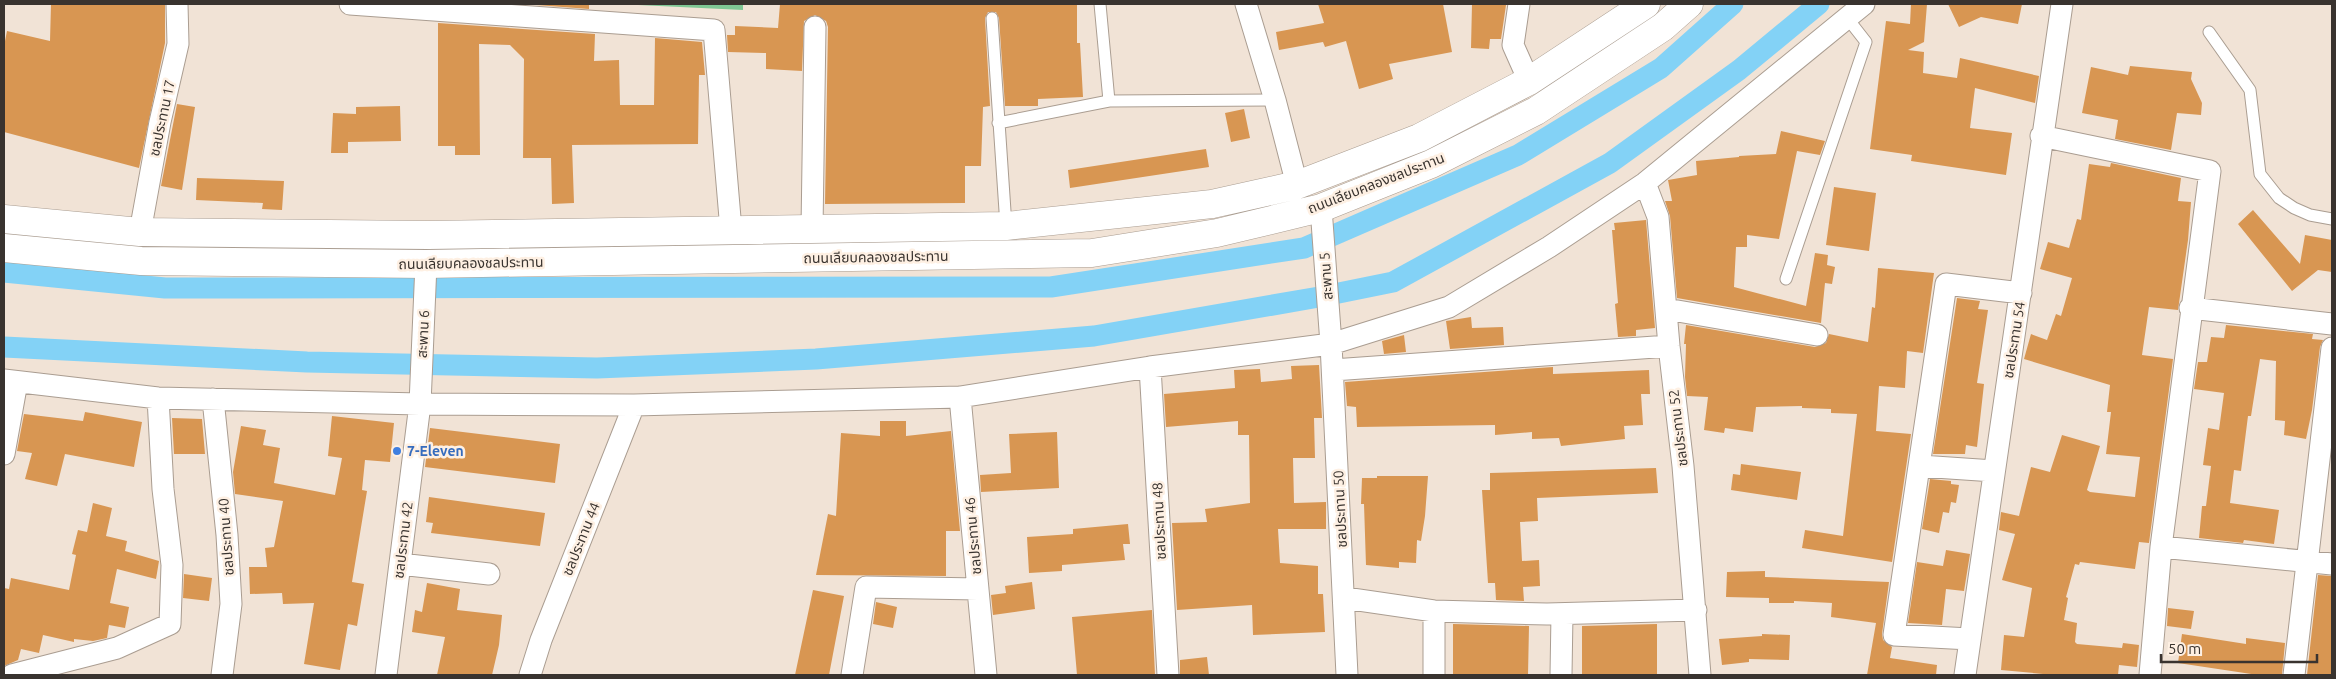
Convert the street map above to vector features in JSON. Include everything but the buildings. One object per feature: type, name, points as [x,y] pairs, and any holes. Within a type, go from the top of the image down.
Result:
[{"type":"street","name":"ชลประทาน 17","points":[[140,232],[160,122],[178,44],[177,4]]},
{"type":"street","points":[[350,4],[494,8],[714,30],[731,230]]},
{"type":"street","points":[[1246,4],[1275,100],[1297,185]]},
{"type":"street","points":[[1519,4],[1513,45],[1529,81]]},
{"type":"street","name":"ถนนเลียบคลองชลประทาน","points":[[4,219],[140,232],[428,236],[1006,226],[1212,204],[1297,185],[1419,138],[1529,81],[1646,4]]},
{"type":"street","name":"ถนนเลียบคลองชลประทาน","points":[[4,248],[141,261],[426,264],[1092,253],[1218,233],[1321,208],[1431,164],[1536,111],[1663,27],[1689,4]]},
{"type":"street","points":[[4,454],[10,381],[158,398],[420,404],[634,405],[960,397],[1150,367],[1331,344],[1448,307],[1549,248],[1645,183],[1864,4]]},
{"type":"street","name":"ชลประทาน 54","points":[[1965,675],[2021,293],[2041,136],[2062,4]]},
{"type":"street","points":[[812,229],[815,27]]},
{"type":"street","points":[[2041,136],[2210,171],[2190,308],[2161,547],[2150,675]]},
{"type":"street","name":"ชลประทาน 52","points":[[1645,183],[1658,217],[1669,346],[1683,466],[1700,675]]},
{"type":"street","name":"สะพาน 5","points":[[1321,208],[1331,344]]},
{"type":"street","points":[[426,264],[428,236]]},
{"type":"street","name":"สะพาน 6","points":[[420,404],[426,264]]},
{"type":"street","points":[[1970,639],[1894,634],[1946,284],[2021,293]]},
{"type":"street","points":[[2190,308],[2332,324]]},
{"type":"street","points":[[1666,309],[1817,335]]},
{"type":"street","name":"ชลประทาน 50","points":[[1331,344],[1345,598],[1347,675]]},
{"type":"street","points":[[1333,370],[1669,346]]},
{"type":"street","points":[[2294,675],[2332,348]]},
{"type":"street","name":"ชลประทาน 48","points":[[1150,367],[1168,675]]},
{"type":"street","name":"ชลประทาน 46","points":[[960,397],[986,675]]},
{"type":"street","points":[[12,675],[55,670],[117,648],[170,624],[172,565],[163,489],[158,398]]},
{"type":"street","name":"ชลประทาน 40","points":[[213,399],[227,535],[230,604],[222,675]]},
{"type":"street","name":"ชลประทาน 42","points":[[386,675],[420,404]]},
{"type":"street","name":"ชลประทาน 44","points":[[530,675],[540,640],[634,405]]},
{"type":"street","points":[[1920,466],[1994,471]]},
{"type":"street","points":[[2161,547],[2332,564]]},
{"type":"street","points":[[400,564],[489,574]]},
{"type":"street","points":[[852,675],[866,587],[978,589]]},
{"type":"street","points":[[1345,598],[1434,611],[1562,614],[1696,610]]},
{"type":"street","points":[[1434,611],[1434,675]]},
{"type":"street","points":[[1562,614],[1562,675]]},
{"type":"lane","points":[[1100,4],[1108,101]]},
{"type":"lane","points":[[992,18],[1006,226]]},
{"type":"lane","points":[[1786,279],[1866,42],[1848,19]]},
{"type":"lane","points":[[2209,32],[2250,90],[2260,174],[2279,198],[2294,208],[2332,219]]},
{"type":"lane","points":[[998,123],[1108,101],[1275,100]]},
{"type":"green space","points":[[617,4],[743,4],[743,10]]},
{"type":"waterway","points":[[4,272],[165,288],[1051,287],[1304,248],[1518,155],[1661,68],[1733,4]]},
{"type":"waterway","points":[[4,347],[307,362],[597,368],[816,359],[1094,336],[1319,297],[1393,282],[1610,163],[1739,70],[1819,4]]},
{"type":"place","name":"7-Eleven","points":[[397,451]]}]
